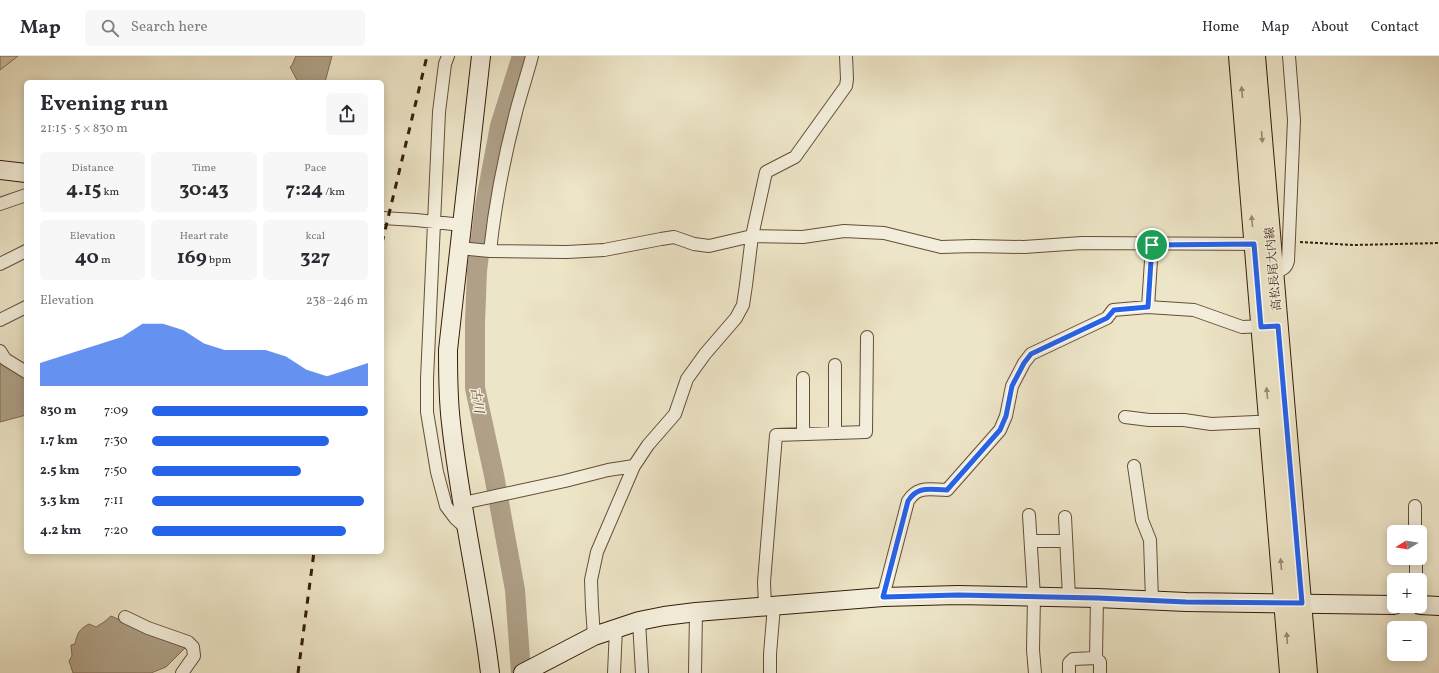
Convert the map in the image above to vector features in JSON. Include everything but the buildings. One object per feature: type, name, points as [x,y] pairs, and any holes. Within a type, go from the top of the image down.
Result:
[{"type":"main road","name":"高松長尾大内線","points":[[1239,56],[1271,243],[1269,326],[1293,603],[1307,673]]},
{"type":"main road","name":"高松長尾大内線","points":[[1255,56],[1273,271],[1269,326]]},
{"type":"main road","name":"高松長尾大内線","points":[[1290,673],[1293,603]]},
{"type":"street","points":[[448,56],[445,64],[439,112],[427,379],[427,412],[437,472],[446,506],[467,529]]},
{"type":"street","points":[[482,56],[462,225],[465,249],[448,350],[448,378],[450,422],[490,673]]},
{"type":"street","points":[[488,251],[505,158],[532,56]]},
{"type":"street","points":[[594,636],[591,580],[597,552],[634,466],[648,445],[675,414],[687,379],[705,354],[736,318],[743,305],[752,236],[766,172],[795,157],[846,86],[846,56],[851,56]]},
{"type":"street","points":[[465,249],[488,251],[568,252],[604,250],[661,239],[674,238],[694,244],[709,246],[752,236],[803,237],[844,231],[884,233],[941,247],[1024,247],[1082,244],[1152,245],[1271,243],[1294,120],[1289,56]]},
{"type":"street","points":[[0,170],[24,173]]},
{"type":"street","points":[[0,204],[24,196]]},
{"type":"street","points":[[384,218],[462,225]]},
{"type":"street","points":[[1148,307],[1152,245]]},
{"type":"street","points":[[0,264],[24,251]]},
{"type":"street","points":[[883,597],[908,501],[913,494],[920,490],[947,490],[1000,430],[1006,416],[1012,386],[1024,363],[1031,354],[1107,318],[1114,310],[1148,307],[1194,310],[1242,327],[1269,326]]},
{"type":"street","points":[[0,320],[24,308]]},
{"type":"street","points":[[770,673],[770,606],[764,582],[776,435],[866,432],[867,337]]},
{"type":"street","points":[[0,351],[5,359],[24,368]]},
{"type":"street","points":[[835,365],[835,433]]},
{"type":"street","points":[[803,434],[804,378]]},
{"type":"street","points":[[1125,417],[1150,420],[1184,420],[1211,424],[1277,420]]},
{"type":"street","points":[[463,503],[608,470],[634,466]]},
{"type":"street","points":[[1134,466],[1142,520],[1150,540],[1152,600]]},
{"type":"street","points":[[1415,506],[1416,525]]},
{"type":"street","points":[[1029,516],[1034,597],[1033,650],[1035,673]]},
{"type":"street","points":[[1065,517],[1069,597]]},
{"type":"street","points":[[1031,541],[1066,541]]},
{"type":"street","points":[[526,671],[594,636],[639,621],[696,612],[883,597],[958,595],[1069,597],[1186,602],[1387,605]]},
{"type":"street","points":[[1097,598],[1096,658],[1100,662],[1100,673]]},
{"type":"street","points":[[1427,605],[1439,606]]},
{"type":"street","points":[[695,673],[696,612]]},
{"type":"street","points":[[125,617],[148,628],[188,642],[193,647],[194,656],[182,673]]},
{"type":"street","points":[[639,621],[642,673]]},
{"type":"street","points":[[614,673],[616,628]]},
{"type":"street","points":[[1069,673],[1069,663],[1073,660],[1096,658]]},
{"type":"path","points":[[1271,243],[1354,245],[1439,243]]},
{"type":"shaded area","points":[[0,56],[18,56],[0,70]]},
{"type":"shaded area","points":[[296,56],[332,56],[326,80],[297,80],[290,67]]},
{"type":"shaded area","points":[[0,359],[5,365],[24,376],[24,416],[0,422]]},
{"type":"shaded area","points":[[111,616],[185,648],[166,667],[151,673],[73,673],[69,661],[72,656],[71,645],[75,644],[79,632],[89,624],[96,627]]},
{"type":"waterway","name":"古川","points":[[521,673],[515,590],[494,475],[475,388],[475,322],[477,271],[485,205],[500,126],[522,56]]},
{"type":"railway","points":[[384,235],[427,56]]},
{"type":"railway","points":[[298,673],[314,554]]},
{"type":"route","points":[[1254,244],[1261,327],[1278,326],[1302,603],[1186,602],[1097,598],[958,595],[883,597],[908,501],[913,494],[920,490],[947,490],[1000,430],[1006,416],[1012,386],[1024,363],[1031,354],[1107,318],[1114,310],[1148,307],[1152,245],[1254,244]]}]
